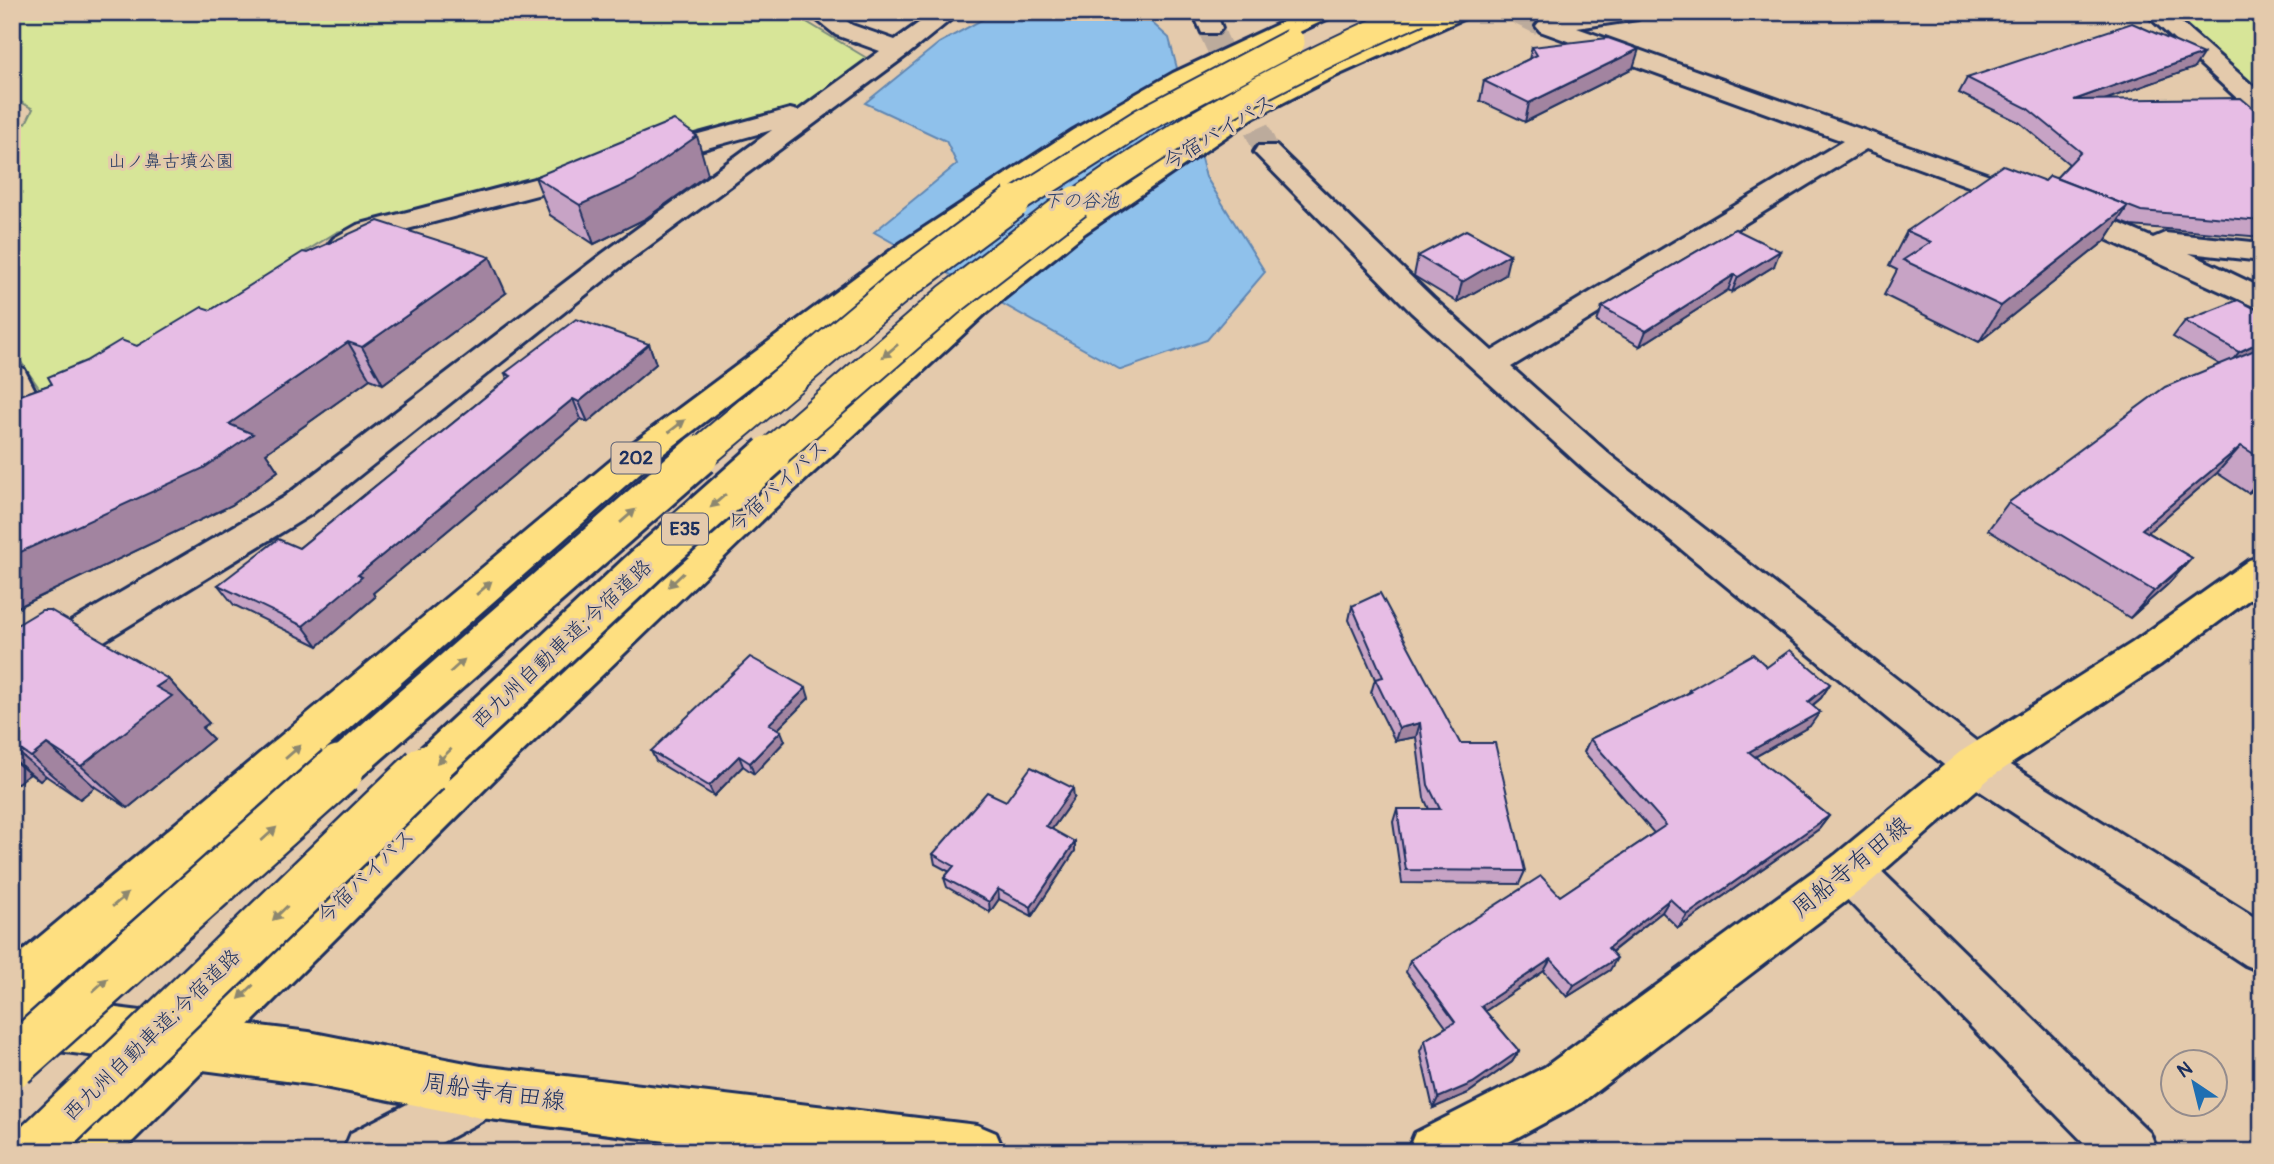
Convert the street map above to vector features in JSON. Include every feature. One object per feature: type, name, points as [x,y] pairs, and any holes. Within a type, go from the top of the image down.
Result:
[{"type":"main road","name":"202","points":[[12,992],[638,456],[900,257],[1082,136],[1182,78],[1323,12]]},
{"type":"main road","name":"E35","points":[[12,1063],[574,562],[798,370],[941,256],[1051,177],[1150,115],[1243,65],[1356,12]]},
{"type":"main road","name":"西九州自動車道;今宿道路","points":[[31,1152],[626,581],[981,275],[1083,195],[1178,132],[1268,82],[1419,12]]},
{"type":"main road","name":"今宿バイパス","points":[[84,1152],[194,1042],[762,499],[974,307],[1075,227],[1244,113],[1322,72],[1459,12]]},
{"type":"main road","name":"周船寺有田線","points":[[1434,1152],[1563,1085],[1850,872],[1975,765],[2146,654],[2262,569]]},
{"type":"main road","name":"周船寺有田線","points":[[12,1020],[309,1058],[439,1086],[481,1092],[977,1152]]},
{"type":"street","points":[[818,12],[844,30],[899,50]]},
{"type":"street","points":[[12,676],[297,506],[612,260],[949,12]]},
{"type":"street","points":[[1638,12],[1548,26],[2083,218],[2214,275],[2262,301]]},
{"type":"street","points":[[2155,12],[2262,108]]},
{"type":"street","points":[[319,258],[367,231],[775,123],[820,106]]},
{"type":"street","points":[[1490,366],[1864,139]]},
{"type":"street","points":[[1267,152],[1422,304],[1598,463],[1975,765],[2262,949]]},
{"type":"street","points":[[2132,239],[2262,252]]},
{"type":"street","points":[[12,376],[23,426],[81,394]]},
{"type":"street","points":[[1850,872],[2131,1152]]},
{"type":"street","points":[[370,1152],[481,1092]]},
{"type":"green space","name":"山ノ鼻古墳公園","points":[[12,12],[790,12],[870,60],[805,110],[337,232],[74,395],[42,392],[12,349],[12,128],[26,123],[33,109],[12,97]]},
{"type":"green space","points":[[2155,12],[2262,12],[2262,108]]},
{"type":"water","name":"下の谷池","points":[[996,12],[1140,12],[1169,38],[1206,177],[1265,272],[1207,340],[1121,370],[874,232],[957,164],[946,141],[865,103],[939,43]]},
{"type":"building","points":[[2132,23],[2203,54],[2074,100],[2241,98],[2262,116],[2262,221],[2141,211],[2056,178],[2081,152],[2027,108],[1967,78]]},
{"type":"building","points":[[1608,38],[1639,49],[1529,103],[1484,81],[1537,55],[1532,47]]},
{"type":"building","points":[[674,120],[697,136],[633,181],[580,205],[535,177]]},
{"type":"building","points":[[2003,165],[2045,181],[2050,176],[2128,206],[2001,306],[1903,260],[1931,242],[1907,231]]},
{"type":"building","points":[[378,221],[490,257],[362,347],[348,342],[229,424],[253,434],[204,468],[12,556],[12,398],[52,384],[48,377],[86,361],[121,340],[137,346],[202,307],[211,310],[303,252],[307,253]]},
{"type":"building","points":[[1735,229],[1780,251],[1738,277],[1734,275],[1646,331],[1602,307]]},
{"type":"building","points":[[1466,230],[1510,254],[1462,282],[1418,256]]},
{"type":"building","points":[[2238,300],[2262,312],[2262,341],[2239,352],[2185,321]]},
{"type":"building","points":[[576,319],[649,344],[579,402],[573,399],[358,575],[362,577],[303,626],[218,585],[278,539],[299,548],[511,376],[505,373]]},
{"type":"building","points":[[2262,347],[2262,459],[2241,446],[2142,529],[2192,558],[2154,591],[2008,503],[2165,387]]},
{"type":"building","points":[[1380,593],[1460,743],[1495,743],[1525,871],[1406,870],[1397,809],[1440,809],[1428,785],[1420,723],[1399,728],[1375,679],[1383,677],[1352,606]]},
{"type":"building","points":[[42,610],[50,610],[168,679],[156,687],[172,696],[81,766],[47,744],[31,757],[12,744],[12,628]]},
{"type":"building","points":[[1790,650],[1830,684],[1808,702],[1820,712],[1749,752],[1829,816],[1687,915],[1670,899],[1608,948],[1617,958],[1574,985],[1551,959],[1481,1006],[1519,1051],[1473,1083],[1438,1098],[1425,1040],[1455,1022],[1410,960],[1541,876],[1560,896],[1666,825],[1590,739],[1691,692],[1689,690],[1753,654],[1767,667]]},
{"type":"building","points":[[750,657],[806,688],[769,724],[781,731],[750,763],[739,756],[709,786],[651,751]]},
{"type":"building","points":[[1031,767],[1073,788],[1046,826],[1075,842],[1031,907],[998,889],[989,902],[944,878],[954,866],[933,854],[987,792],[1006,801]]},
{"type":"building","points":[[512,1146],[565,1152],[510,1152]]},
{"type":"tunnel","points":[[1518,12],[1548,26]]},
{"type":"tunnel","points":[[1210,28],[1267,152]]}]
